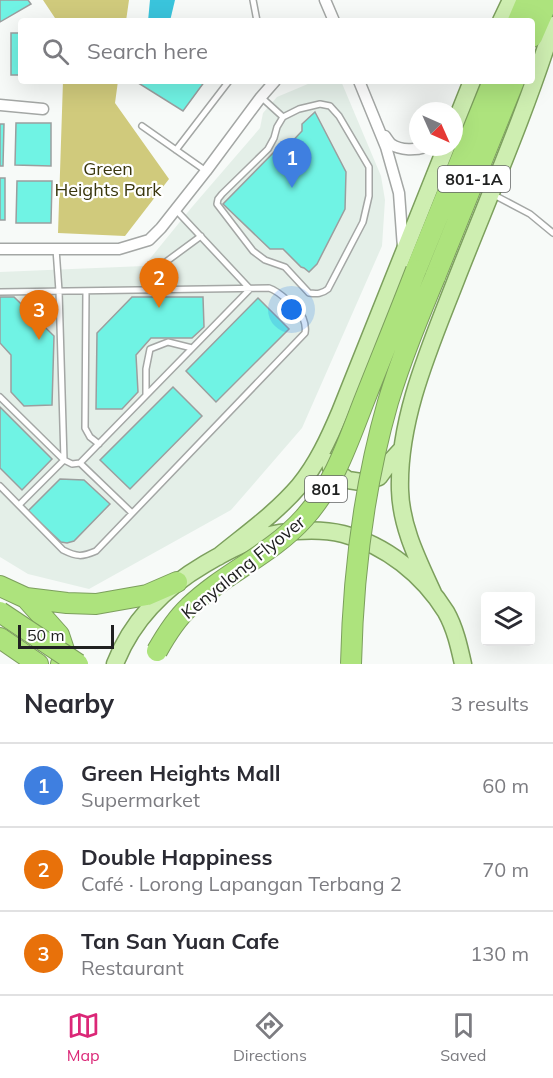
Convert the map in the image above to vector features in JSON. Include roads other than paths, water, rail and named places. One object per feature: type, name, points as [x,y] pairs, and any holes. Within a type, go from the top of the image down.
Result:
[{"type":"highway","points":[[519,18],[527,0]]},
{"type":"highway","points":[[535,30],[548,0]]},
{"type":"highway","name":"Kenyalang Flyover","points":[[154,657],[187,608],[278,543],[296,527],[319,500],[334,475],[492,84]]},
{"type":"highway","name":"801-1A","points":[[435,277],[513,84]]},
{"type":"highway","name":"801","points":[[351,664],[356,565],[368,485],[378,438],[405,351],[435,277]]},
{"type":"highway","points":[[0,586],[26,598],[96,604],[147,595],[177,582]]},
{"type":"highway","points":[[26,598],[59,635],[65,653],[61,664]]},
{"type":"highway","points":[[0,612],[78,664]]},
{"type":"highway","points":[[0,638],[38,664]]},
{"type":"main road","points":[[502,18],[511,0]]},
{"type":"main road","points":[[535,80],[553,25]]},
{"type":"main road","points":[[463,102],[471,84]]},
{"type":"main road","points":[[463,664],[458,639],[414,553],[403,520],[400,492],[402,449],[419,381],[441,318],[534,84]]},
{"type":"main road","points":[[218,557],[285,500],[300,484],[320,454],[340,412],[442,156]]},
{"type":"main road","points":[[326,442],[331,468],[348,480],[361,482],[379,477],[402,449]]},
{"type":"main road","points":[[115,664],[138,621],[177,582],[246,543],[278,533],[323,531],[344,534],[373,545],[413,572],[433,593]]},
{"type":"street","points":[[330,2],[333,18]]},
{"type":"street","points":[[0,249],[119,249],[149,240],[162,228],[272,84]]},
{"type":"street","points":[[360,84],[379,129],[399,193],[403,255]]},
{"type":"street","points":[[0,105],[43,109]]},
{"type":"street","points":[[379,129],[392,144],[409,149]]},
{"type":"lane","points":[[253,0],[256,18]]},
{"type":"lane","points":[[176,150],[227,84]]},
{"type":"lane","points":[[261,97],[283,117]]},
{"type":"lane","points":[[320,104],[330,106],[339,116],[369,167],[369,196],[363,222],[328,289],[320,294],[309,292],[285,267],[265,260],[253,251],[217,204],[222,194],[268,149],[283,117],[299,109],[320,104]]},
{"type":"lane","points":[[142,126],[206,171]]},
{"type":"lane","points":[[491,192],[530,214],[553,233]]},
{"type":"lane","points":[[176,210],[250,289]]},
{"type":"lane","points":[[151,290],[154,276],[163,264],[201,236]]},
{"type":"lane","points":[[19,505],[64,460],[56,249]]},
{"type":"lane","points":[[0,292],[269,288],[279,293],[302,316],[306,328],[304,333],[96,551],[75,556],[63,550],[0,486]]},
{"type":"lane","points":[[0,397],[64,460],[72,464],[80,463],[250,289]]},
{"type":"lane","points":[[86,291],[85,428],[90,437],[99,444]]},
{"type":"lane","points":[[146,395],[146,369],[150,349],[168,342],[192,348]]},
{"type":"lane","points":[[80,463],[132,513]]},
{"type":"water","points":[[150,0],[175,0],[171,18],[148,18]]},
{"type":"place","name":"Green Heights Mall","points":[[292,188]]},
{"type":"place","name":"Double Happiness","points":[[159,308]]},
{"type":"place","name":"Tan San Yuan Cafe","points":[[39,340]]},
{"type":"park label","name":"Green Heights Park","points":[[108,178]]}]
